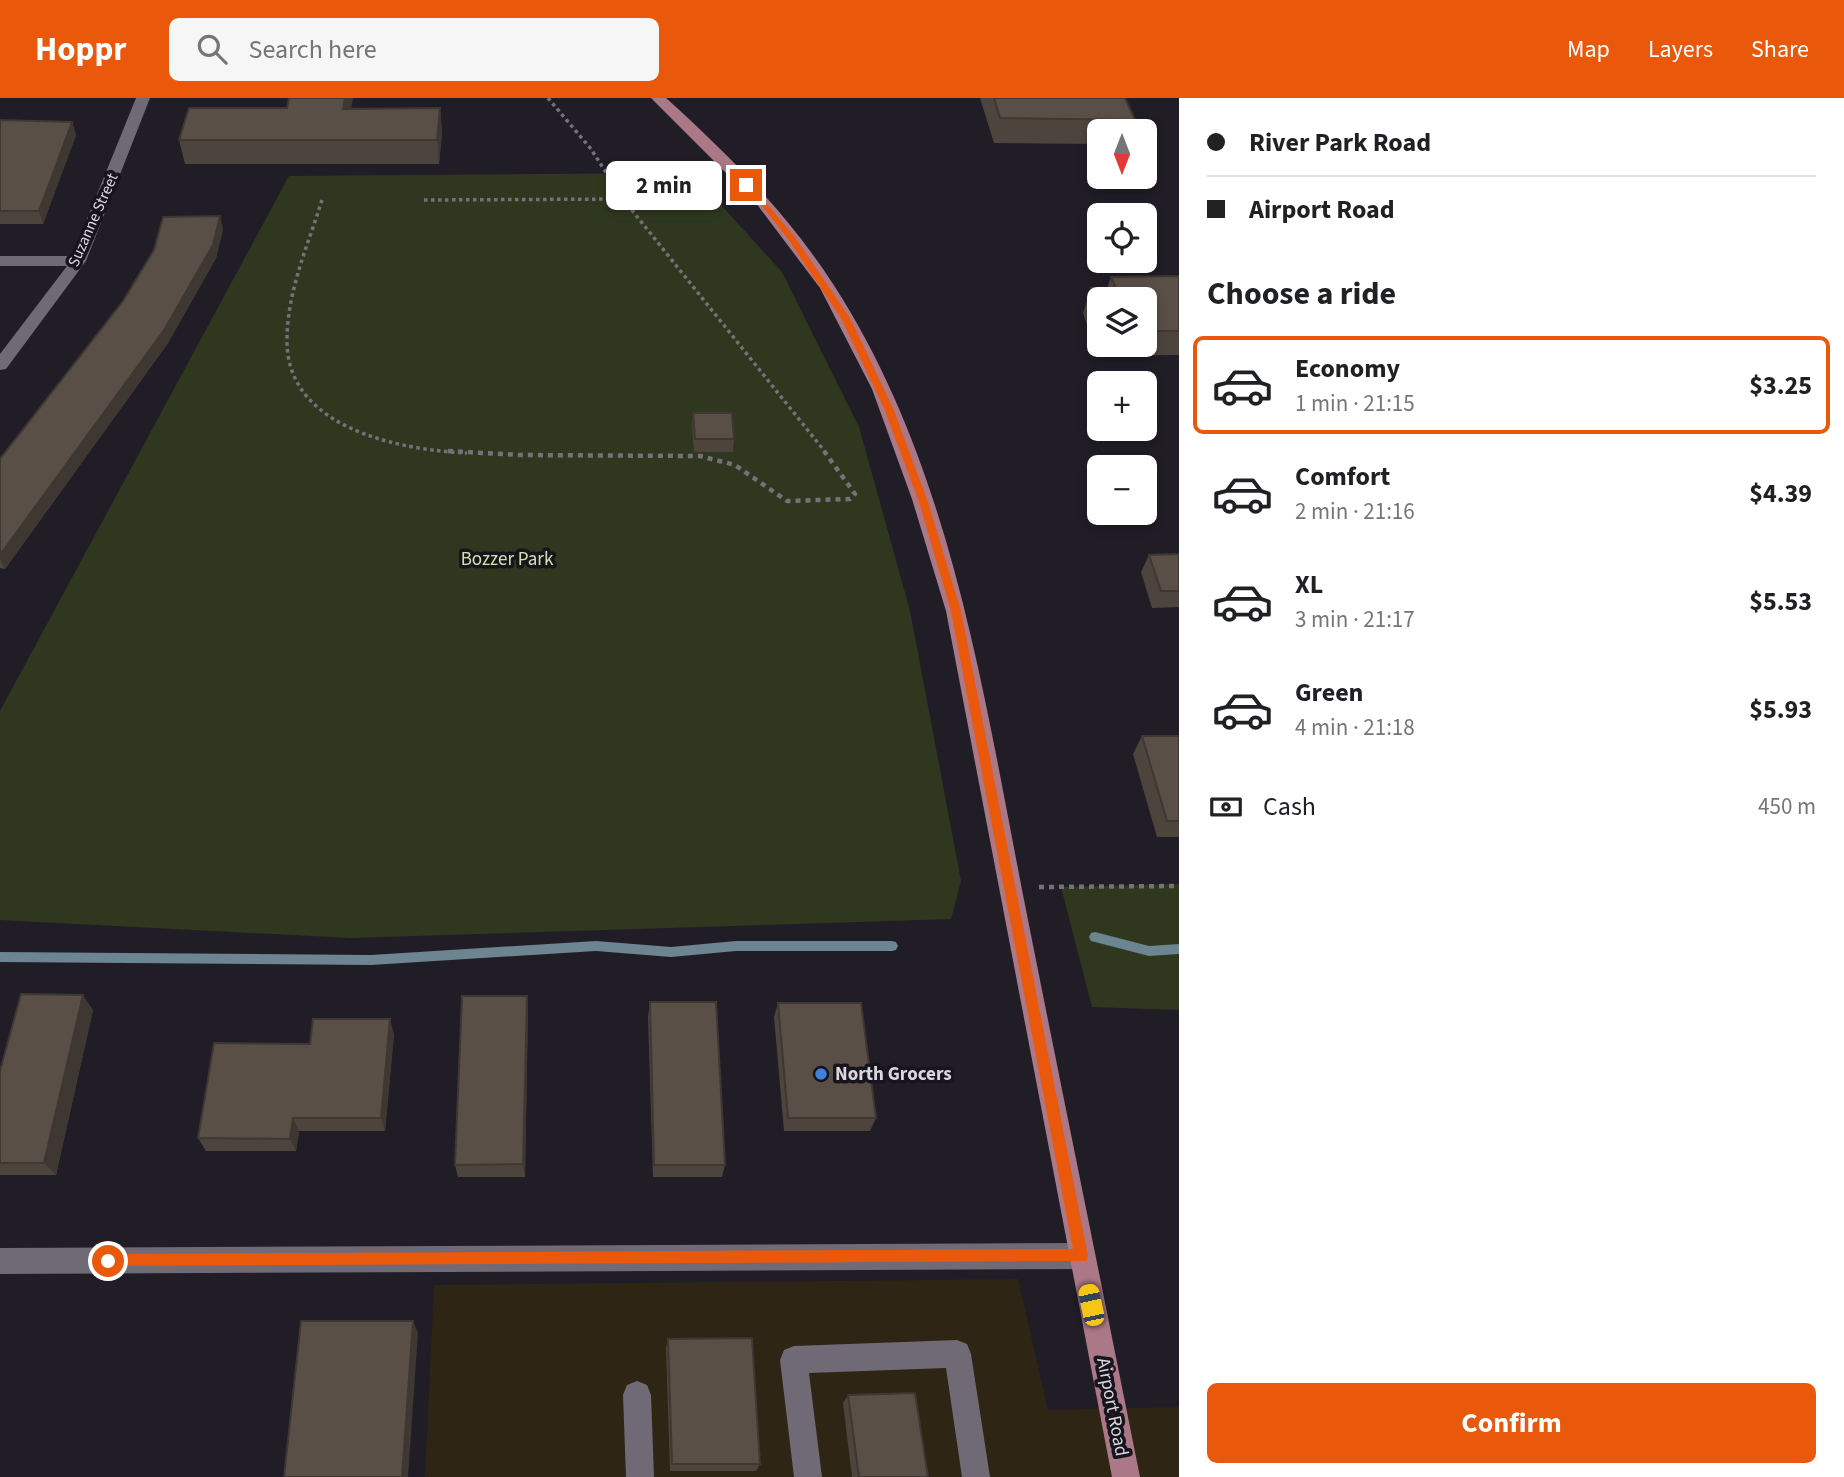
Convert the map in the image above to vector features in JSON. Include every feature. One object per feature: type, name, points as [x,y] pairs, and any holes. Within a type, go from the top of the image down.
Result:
[{"type":"main road","name":"Airport Road","points":[[658,98],[717,150],[791,237],[846,318],[889,408],[923,502],[956,611],[1126,1477]]},
{"type":"street","name":"Suzanne Street","points":[[0,366],[78,261],[143,98]]},
{"type":"street","points":[[0,261],[78,261]]},
{"type":"street","points":[[0,1261],[1081,1256]]},
{"type":"street","points":[[808,1477],[794,1360],[957,1354],[976,1477]]},
{"type":"street","points":[[637,1395],[640,1477]]},
{"type":"path","points":[[322,200],[287,328],[288,361],[304,397],[329,419],[373,438],[416,449],[487,454],[716,458],[735,465],[785,501],[850,499],[855,494],[805,424],[623,199],[591,149],[548,98]]},
{"type":"path","points":[[424,200],[623,199]]},
{"type":"path","points":[[1011,887],[1179,886]]},
{"type":"shaded area","points":[[1018,1279],[1048,1410],[1179,1407],[1179,1477],[425,1477],[434,1285]]},
{"type":"green space","name":"Bozzer Park","points":[[692,173],[782,272],[859,427],[910,611],[961,881],[951,919],[351,938],[0,920],[0,711],[289,176]]},
{"type":"green space","points":[[1179,884],[1179,1010],[1092,1007],[1061,887]]},
{"type":"building","points":[[289,98],[345,98],[343,109],[440,108],[437,140],[179,140],[189,108],[287,108]]},
{"type":"building","points":[[994,98],[1125,98],[1135,119],[1087,119],[1000,118]]},
{"type":"building","points":[[0,120],[72,122],[39,211],[0,211]]},
{"type":"building","points":[[220,216],[213,245],[164,330],[0,555],[0,459],[123,301],[154,250],[163,217]]},
{"type":"building","points":[[1179,276],[1179,331],[1157,331],[1157,287],[1116,287],[1111,277]]},
{"type":"building","points":[[693,413],[732,413],[734,439],[695,439]]},
{"type":"building","points":[[1179,554],[1179,591],[1161,591],[1149,555]]},
{"type":"building","points":[[1142,736],[1179,736],[1179,821],[1167,821]]},
{"type":"building","points":[[21,994],[83,995],[44,1163],[0,1163],[0,1071]]},
{"type":"building","points":[[462,996],[527,996],[523,1164],[455,1165]]},
{"type":"building","points":[[650,1002],[716,1002],[725,1165],[654,1165]]},
{"type":"building","name":"North Grocers","points":[[778,1003],[861,1003],[876,1118],[788,1118]]},
{"type":"building","points":[[313,1019],[390,1019],[381,1118],[293,1118],[290,1139],[198,1138],[214,1043],[310,1044]]},
{"type":"building","points":[[301,1321],[413,1321],[402,1477],[284,1477]]},
{"type":"building","points":[[752,1338],[760,1464],[672,1464],[668,1339]]},
{"type":"building","points":[[915,1393],[928,1477],[859,1477],[848,1395]]},
{"type":"waterway","points":[[1095,937],[1149,951],[1179,949]]},
{"type":"waterway","points":[[0,957],[371,960],[596,946],[671,952],[736,946],[892,946]]},
{"type":"place","name":"North Grocers","points":[[821,1074]]},
{"type":"route","points":[[108,1261],[1081,1256],[956,611],[923,502],[889,408],[846,318],[791,237],[746,185]]}]
